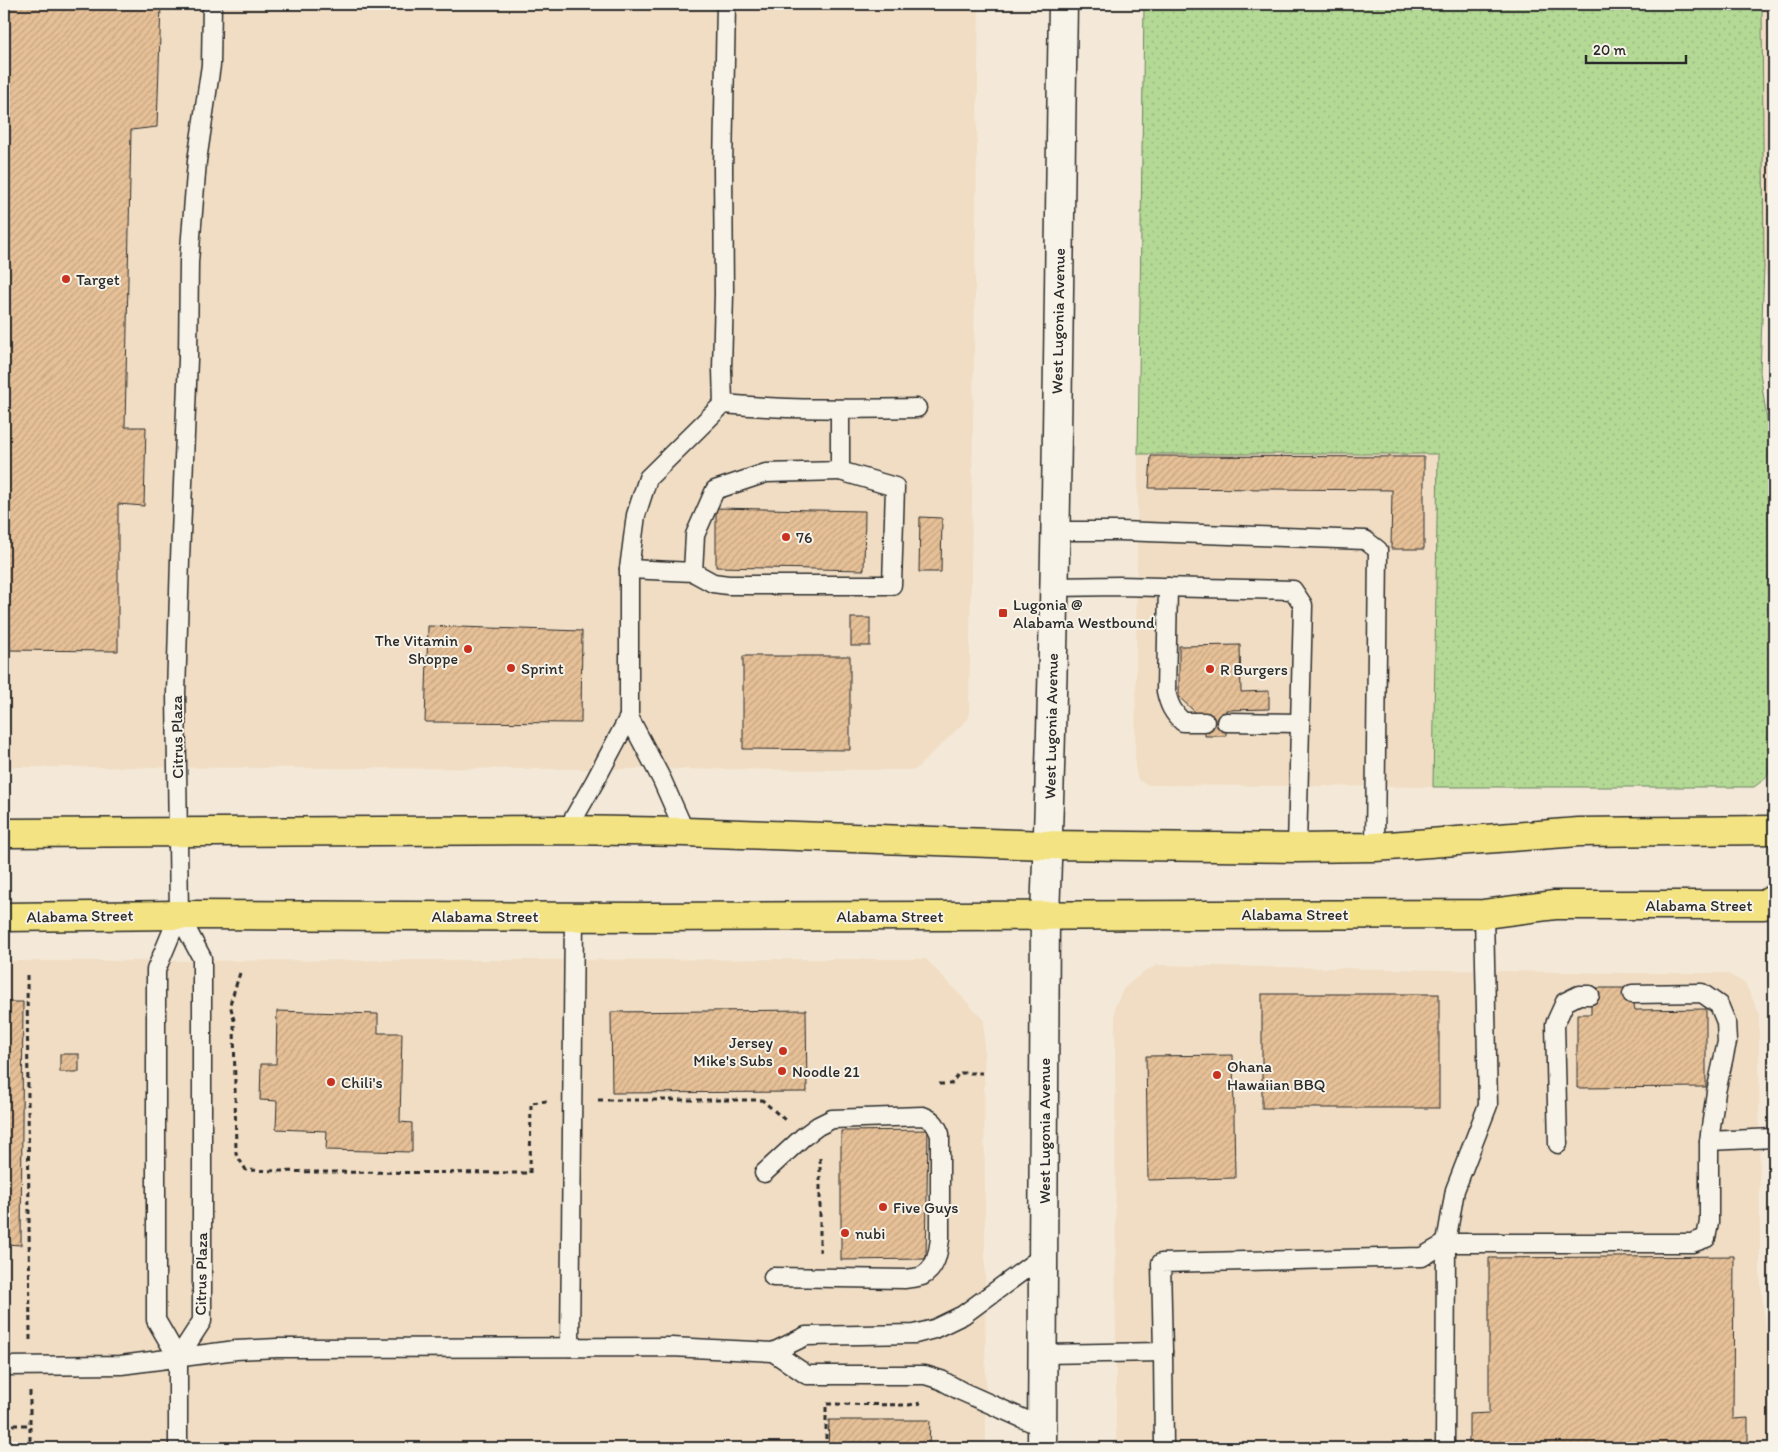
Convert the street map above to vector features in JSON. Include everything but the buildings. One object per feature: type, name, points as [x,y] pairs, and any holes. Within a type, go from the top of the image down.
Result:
[{"type":"main road","name":"West Lugonia Avenue","points":[[1042,1438],[1045,915],[1048,844],[1063,4]]},
{"type":"main road","points":[[4,833],[567,830],[1048,844],[1297,848],[1375,847],[1580,832],[1774,830]]},
{"type":"main road","name":"Alabama Street","points":[[4,917],[179,915],[1484,914],[1556,905],[1764,905],[1774,899]]},
{"type":"lane","name":"Citrus Plaza","points":[[179,915],[202,958],[202,1321],[178,1358],[156,1320],[156,970],[179,915],[176,694],[188,358],[189,262],[196,161],[211,65],[212,4]]},
{"type":"lane","points":[[685,832],[662,780],[630,717],[629,569],[636,515],[648,478],[723,404],[723,168],[726,4]]},
{"type":"lane","points":[[723,404],[840,409],[917,408]]},
{"type":"lane","points":[[840,409],[840,471]]},
{"type":"lane","points":[[629,569],[693,572],[713,583],[728,585],[892,585],[895,487],[840,471],[766,473],[715,490],[695,535],[693,572]]},
{"type":"lane","points":[[1054,531],[1120,531],[1365,540],[1378,550],[1375,847]]},
{"type":"lane","points":[[1053,587],[1293,590],[1303,605],[1297,848]]},
{"type":"lane","points":[[1168,587],[1166,691],[1168,702],[1174,714],[1183,722],[1205,722]]},
{"type":"lane","points":[[567,830],[630,717]]},
{"type":"lane","points":[[1226,722],[1299,723]]},
{"type":"lane","points":[[1445,1448],[1446,1243],[1455,1190],[1488,1105],[1484,914]]},
{"type":"lane","points":[[570,1347],[574,916]]},
{"type":"lane","points":[[1164,1448],[1160,1263],[1422,1257],[1446,1243],[1692,1243],[1706,1238],[1709,1222],[1709,1141],[1716,1092],[1727,1042],[1726,1022],[1719,1005],[1702,993],[1632,994]]},
{"type":"lane","points":[[1558,1144],[1555,1024],[1565,1002],[1579,995],[1590,995]]},
{"type":"lane","points":[[764,1173],[803,1137],[832,1119],[923,1116],[931,1119],[936,1124],[940,1134],[940,1239],[938,1256],[931,1268],[922,1276],[905,1279],[773,1277]]},
{"type":"lane","points":[[1709,1141],[1774,1138]]},
{"type":"lane","points":[[4,1366],[121,1365],[236,1350],[277,1348],[671,1347],[773,1352],[806,1336],[915,1334],[934,1329],[963,1315],[1043,1256]]},
{"type":"lane","points":[[773,1352],[807,1375],[924,1375],[941,1380],[1042,1438]]},
{"type":"lane","points":[[1043,1354],[1163,1352]]},
{"type":"lane","points":[[178,1358],[178,1448]]},
{"type":"path","points":[[240,973],[230,1004],[234,1020],[236,1154],[246,1170],[530,1173],[531,1103],[572,1099],[762,1100],[820,1153],[820,1263],[806,1263],[806,1277]]},
{"type":"path","points":[[27,976],[30,1448]]},
{"type":"path","points":[[939,1084],[951,1084],[959,1073],[982,1073]]},
{"type":"path","points":[[826,1448],[826,1404],[909,1405],[925,1403]]},
{"type":"path","points":[[4,1425],[29,1425]]},
{"type":"shaded area","points":[[4,4],[979,4],[969,718],[915,770],[4,767]]},
{"type":"shaded area","points":[[1762,4],[1774,4],[1774,301],[1764,268]]},
{"type":"shaded area","points":[[1138,454],[1438,454],[1433,787],[1148,785],[1138,780],[1135,768]]},
{"type":"shaded area","points":[[926,959],[984,1020],[986,1448],[4,1448],[4,961]]},
{"type":"shaded area","points":[[1157,965],[1726,973],[1745,983],[1759,1013],[1760,1275],[1774,1402],[1774,1448],[1116,1448],[1115,1006],[1124,988],[1141,974]]},
{"type":"green space","points":[[1144,4],[1762,4],[1764,268],[1760,372],[1774,469],[1774,760],[1766,778],[1754,787],[1433,787],[1438,454],[1138,454]]},
{"type":"place","name":"Target","points":[[66,279]]},
{"type":"place","name":"76","points":[[786,537]]},
{"type":"place","name":"Lugonia @ Alabama Westbound","points":[[1003,613]]},
{"type":"place","name":"The Vitamin Shoppe","points":[[468,649]]},
{"type":"place","name":"Sprint","points":[[511,668]]},
{"type":"place","name":"R Burgers","points":[[1210,669]]},
{"type":"place","name":"Jersey Mike's Subs","points":[[783,1051]]},
{"type":"place","name":"Noodle 21","points":[[782,1071]]},
{"type":"place","name":"Ohana Hawaiian BBQ","points":[[1217,1075]]},
{"type":"place","name":"Chili's","points":[[331,1082]]},
{"type":"place","name":"Five Guys","points":[[883,1207]]},
{"type":"place","name":"nubi","points":[[845,1233]]}]
